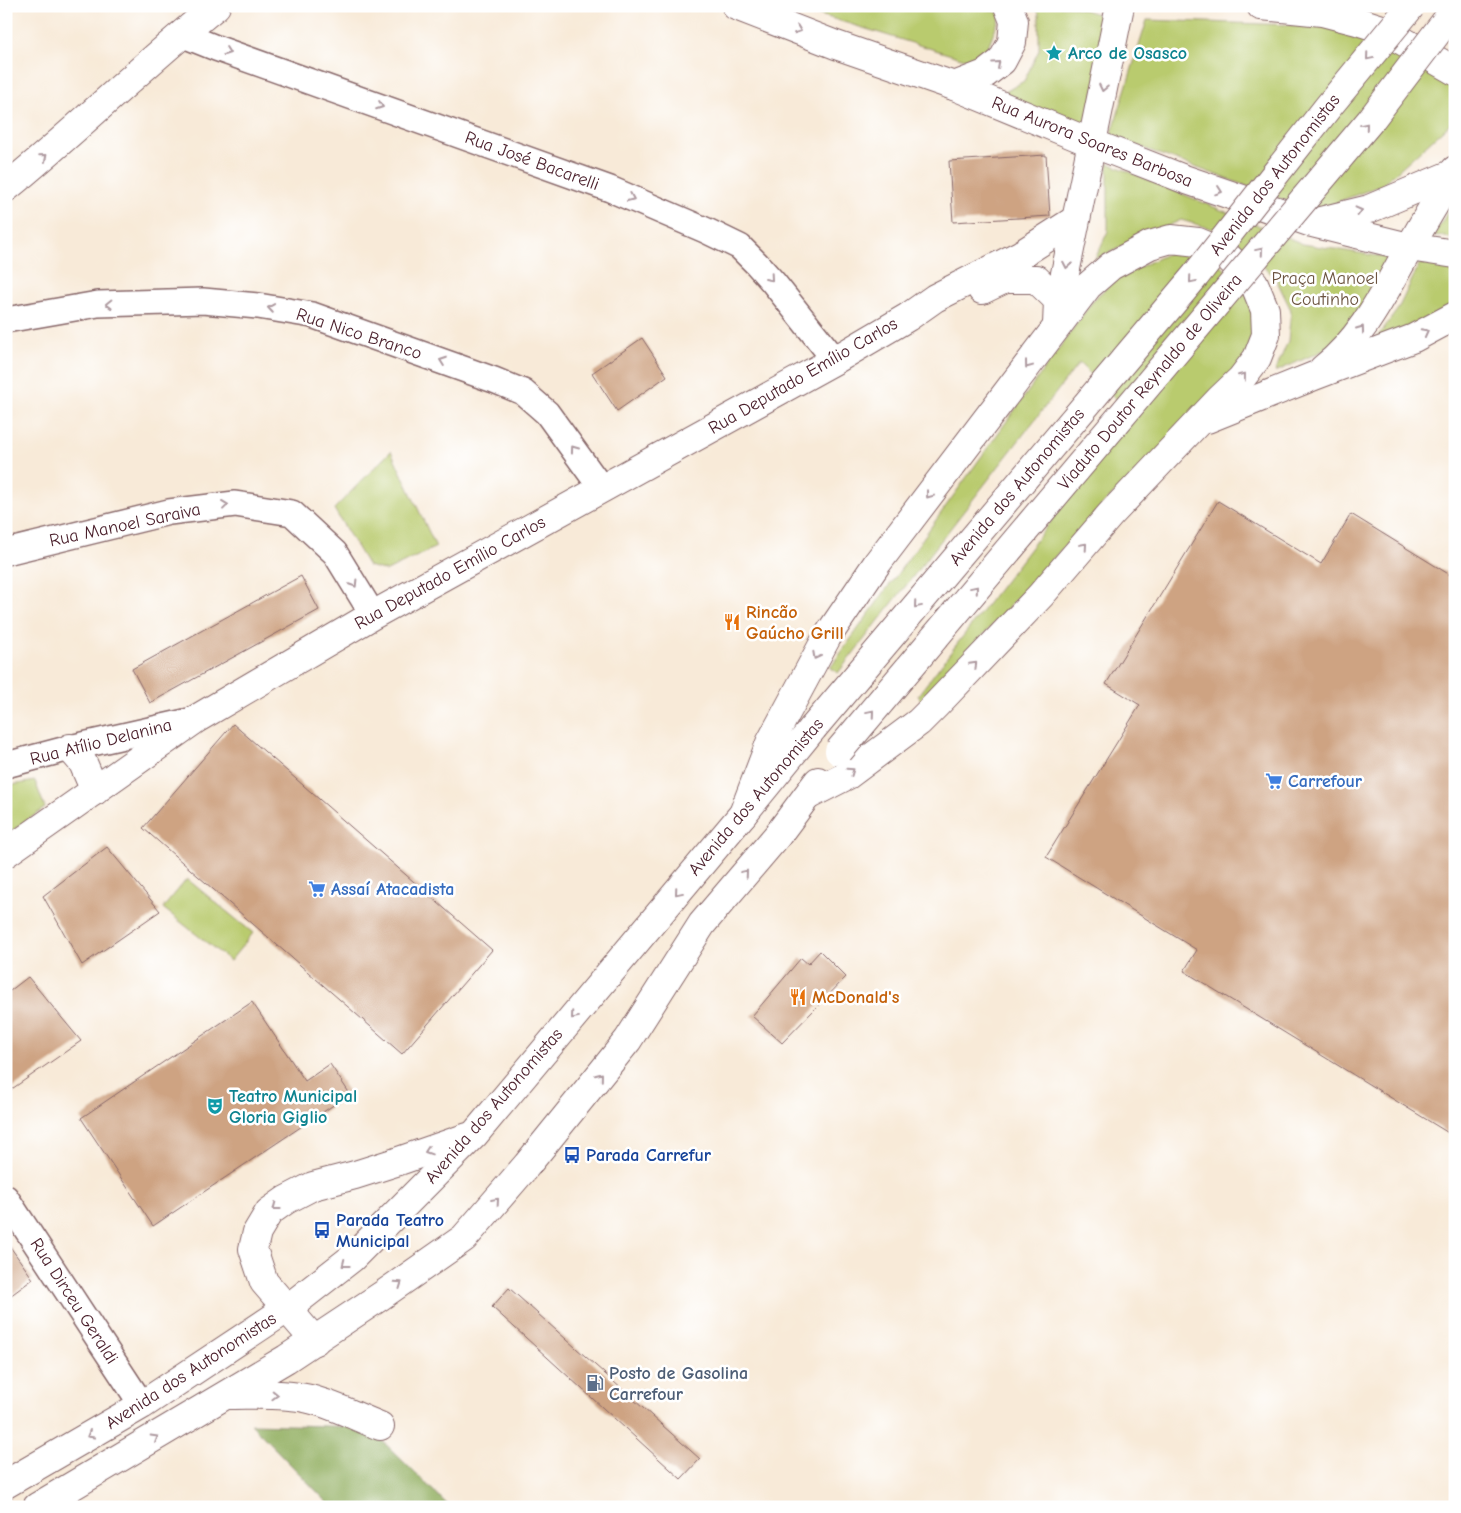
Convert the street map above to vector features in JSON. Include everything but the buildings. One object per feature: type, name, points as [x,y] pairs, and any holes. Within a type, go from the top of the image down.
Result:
[{"type":"main road","points":[[6,188],[51,152],[182,34],[216,6]]},
{"type":"main road","name":"Rua Aurora Soares Barbosa","points":[[736,6],[836,45],[954,86],[1184,179],[1312,223],[1409,247],[1455,254]]},
{"type":"main road","points":[[954,86],[985,74],[1002,61],[1012,42],[1014,21],[1008,6]]},
{"type":"main road","points":[[1057,313],[1120,6]]},
{"type":"main road","points":[[1261,6],[1322,12],[1357,21],[1380,18],[1455,71]]},
{"type":"main road","name":"Avenida dos Autonomistas","points":[[6,1484],[142,1404],[288,1308],[352,1258],[474,1135],[813,728],[1196,275],[1411,6]]},
{"type":"main road","points":[[1439,6],[1455,11]]},
{"type":"main road","name":"Viaduto Doutor Reynaldo de Oliveira","points":[[839,751],[1370,121],[1455,11]]},
{"type":"main road","points":[[1312,223],[1370,209],[1454,172]]},
{"type":"main road","points":[[1314,376],[1337,358],[1358,333],[1379,303],[1409,247],[1454,172]]},
{"type":"main road","name":"Rua Deputado Emílio Carlos","points":[[6,853],[196,719],[373,615],[836,360],[908,317],[935,298],[1020,255],[1075,220]]},
{"type":"main road","points":[[743,814],[770,743],[827,637],[878,562],[1057,313],[1111,266],[1150,245],[1171,239],[1198,242],[1224,253],[1254,283],[1265,310],[1266,335],[1257,358],[1241,379],[1110,515],[1041,595],[924,716],[848,774],[809,795]]},
{"type":"main road","name":"Rua Deputado Emílio Carlos","points":[[908,317],[942,309],[1004,279],[1036,279],[1047,288],[1057,313]]},
{"type":"main road","points":[[1197,423],[1414,338],[1455,316]]},
{"type":"main road","points":[[70,748],[82,763],[95,791]]},
{"type":"main road","name":"Avenida dos Autonomistas","points":[[37,1507],[315,1341],[464,1238],[528,1165],[628,1040],[702,924],[777,836],[809,795],[839,751]]},
{"type":"main road","points":[[315,1341],[264,1282],[253,1249],[257,1232],[269,1212],[286,1200],[313,1186],[380,1167],[474,1135]]},
{"type":"main road","points":[[227,1395],[281,1395],[305,1398],[380,1426]]},
{"type":"street","name":"Rua José Bacarelli","points":[[182,34],[216,48],[610,189],[740,247],[758,264],[836,360]]},
{"type":"street","name":"Rua Nico Branco","points":[[6,320],[98,304],[203,302],[258,306],[312,315],[494,380],[522,392],[547,413],[602,489]]},
{"type":"street","name":"Rua Manoel Saraiva","points":[[6,552],[169,512],[235,504],[292,513],[335,553],[373,615]]},
{"type":"street","name":"Rua Atílio Delanina","points":[[6,765],[196,719]]},
{"type":"street","name":"Rua Dirceu Geraldi","points":[[6,1198],[142,1404]]},
{"type":"green space","points":[[791,6],[980,6],[1001,14],[981,64]]},
{"type":"green space","points":[[1033,6],[1071,6],[1107,17],[1087,133],[1000,95],[1024,81],[1039,50],[1039,13]]},
{"type":"green space","points":[[1147,20],[1322,26],[1388,41],[1455,89],[1455,119],[1382,185],[1314,211],[1111,136]]},
{"type":"green space","name":"Praça Manoel Coutinho","points":[[1108,163],[1303,244],[1390,258],[1340,343],[1275,372],[1288,341],[1291,310],[1275,277],[1227,233],[1181,220],[1095,259],[1108,231]]},
{"type":"green space","points":[[1455,200],[1455,239],[1434,235]]},
{"type":"green space","points":[[1175,250],[1214,259],[1249,292],[1263,317],[1244,371],[1102,505],[922,702],[918,695],[1132,415],[1079,363],[838,673],[830,668],[1095,298],[1119,277]]},
{"type":"green space","points":[[1420,263],[1455,268],[1455,309],[1370,347],[1398,309]]},
{"type":"green space","points":[[391,451],[436,547],[387,571],[368,566],[334,509]]},
{"type":"green space","points":[[35,781],[45,808],[6,835],[6,786]]},
{"type":"green space","points":[[187,879],[253,933],[230,961],[163,908]]},
{"type":"green space","points":[[251,1424],[368,1427],[450,1507],[332,1507]]},
{"type":"place","name":"Arco de Osasco","points":[[1054,53]]},
{"type":"place","name":"Rincão Gaúcho Grill","points":[[732,622]]},
{"type":"place","name":"Carrefour","points":[[1274,781]]},
{"type":"place","name":"Assaí Atacadista","points":[[317,889]]},
{"type":"place","name":"McDonald's","points":[[798,997]]},
{"type":"place","name":"Teatro Municipal Gloria Giglio","points":[[215,1106]]},
{"type":"place","name":"Parada Carrefur","points":[[572,1155]]},
{"type":"place","name":"Parada Teatro Municipal","points":[[322,1230]]},
{"type":"place","name":"Posto de Gasolina Carrefour","points":[[595,1383]]}]
